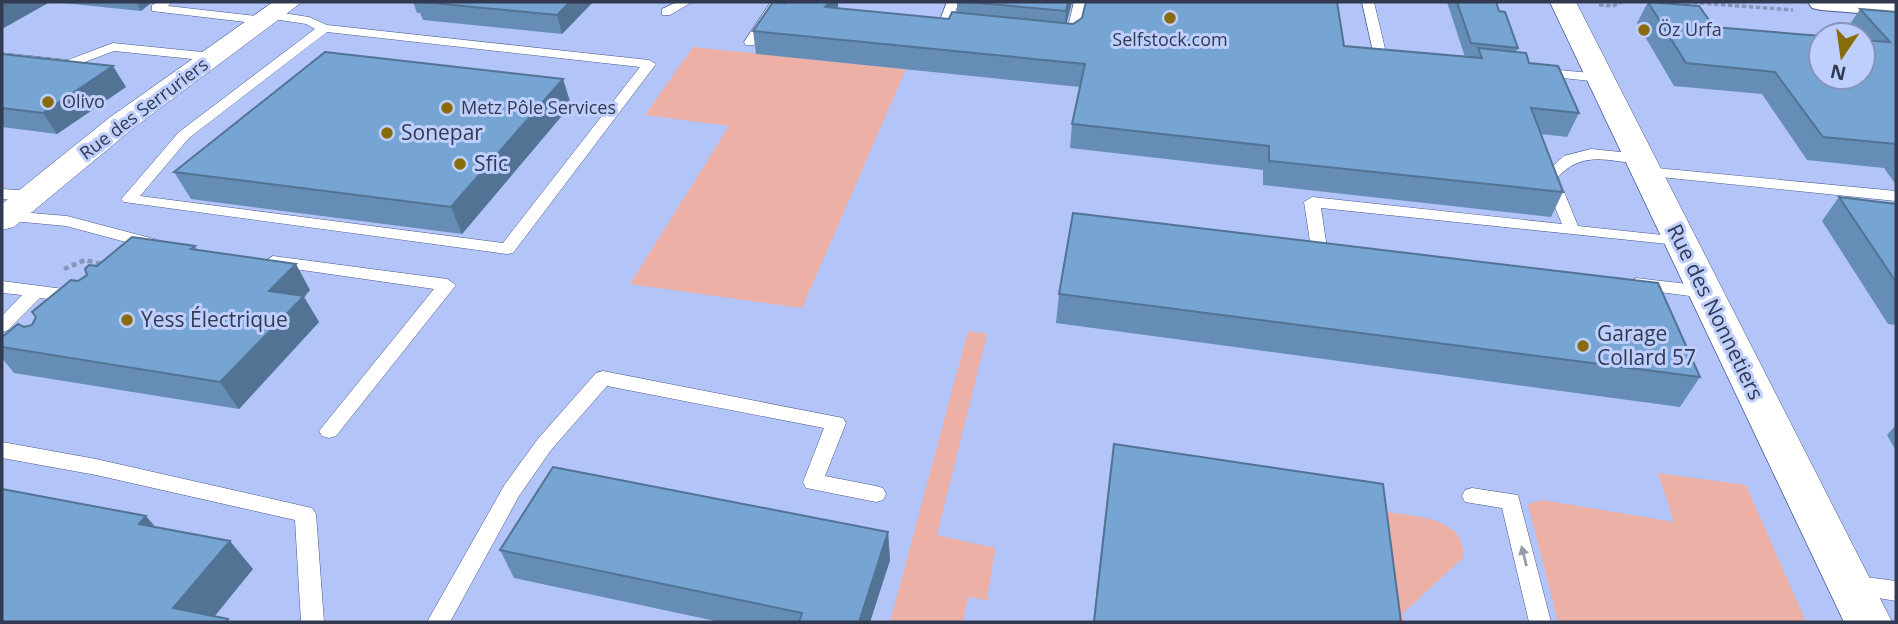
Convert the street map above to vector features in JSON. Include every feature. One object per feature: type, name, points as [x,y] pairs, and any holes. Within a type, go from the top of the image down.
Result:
[{"type":"street","name":"Rue des Nonnetiers","points":[[1563,2],[1868,622]]},
{"type":"street","points":[[1821,2],[1890,12]]},
{"type":"street","name":"Rue des Serruriers","points":[[4,210],[31,196],[120,124],[274,12]]},
{"type":"lane","points":[[166,2],[156,8],[274,12],[324,28],[649,64],[508,249],[129,199],[184,135],[324,28]]},
{"type":"lane","points":[[666,12],[686,2]]},
{"type":"lane","points":[[750,41],[777,2]]},
{"type":"lane","points":[[953,2],[943,28],[968,30]]},
{"type":"lane","points":[[1045,37],[1071,40],[1080,2]]},
{"type":"lane","points":[[1368,2],[1380,56],[1408,59]]},
{"type":"lane","points":[[2,57],[69,64],[113,47],[212,57]]},
{"type":"lane","points":[[1518,70],[1601,78]]},
{"type":"lane","points":[[1572,230],[1550,176],[1562,161],[1586,153],[1643,165],[1896,196]]},
{"type":"lane","points":[[1319,248],[1312,202],[1681,242]]},
{"type":"lane","points":[[4,210],[67,221],[144,243],[172,247]]},
{"type":"lane","points":[[254,258],[447,285],[329,431]]},
{"type":"lane","points":[[1623,283],[1706,292]]},
{"type":"lane","points":[[2,287],[96,299]]},
{"type":"lane","points":[[28,331],[6,322],[36,291]]},
{"type":"lane","points":[[438,622],[512,490],[544,445],[603,378],[836,423],[813,482],[876,494]]},
{"type":"lane","points":[[2,450],[96,467],[304,514],[313,622]]},
{"type":"lane","points":[[1472,496],[1511,501],[1540,622]]},
{"type":"lane","points":[[1849,584],[1896,591]]},
{"type":"shaded area","points":[[2,2],[1896,2],[1896,622],[2,622]]},
{"type":"shaded area","points":[[693,47],[906,69],[802,308],[630,284],[729,126],[645,115]]},
{"type":"shaded area","points":[[968,331],[987,334],[937,535],[995,548],[987,600],[968,597],[963,622],[890,622]]},
{"type":"shaded area","points":[[1658,473],[1746,485],[1806,622],[1558,622],[1528,504],[1542,500],[1674,522]]},
{"type":"shaded area","points":[[1371,510],[1419,517],[1443,524],[1452,529],[1461,543],[1464,557],[1403,613],[1403,622],[1384,622]]},
{"type":"building","points":[[423,2],[570,2],[557,15]]},
{"type":"building","points":[[773,2],[829,2],[825,7],[949,19],[952,12],[1073,24],[1082,18],[1086,2],[1337,2],[1344,46],[1482,58],[1478,48],[1526,53],[1529,63],[1558,66],[1579,113],[1531,108],[1563,192],[1269,161],[1269,146],[1072,124],[1085,64],[753,31]]},
{"type":"building","points":[[968,2],[1068,2],[1066,11]]},
{"type":"building","points":[[1457,2],[1496,2],[1499,11],[1505,12],[1518,48],[1471,43]]},
{"type":"building","points":[[1648,2],[1699,6],[1714,27],[1807,35],[1807,91],[1877,91],[1877,41],[1890,42],[1877,28],[1877,21],[1871,21],[1860,9],[1896,12],[1896,144],[1823,137],[1775,72],[1686,63]]},
{"type":"building","points":[[325,52],[563,79],[451,207],[174,172]]},
{"type":"building","points":[[2,54],[113,66],[43,113],[2,108]]},
{"type":"building","points":[[1839,197],[1896,204],[1896,282]]},
{"type":"building","points":[[1073,213],[1658,283],[1700,377],[1059,294]]},
{"type":"building","points":[[132,237],[195,246],[191,249],[296,264],[269,291],[304,296],[220,382],[2,347],[2,337],[18,324],[24,327],[32,325],[36,317],[32,312],[71,280],[78,281],[87,275],[85,269],[89,265],[97,266]]},
{"type":"building","points":[[1114,444],[1383,484],[1401,622],[1094,622]]},
{"type":"building","points":[[553,467],[888,532],[859,622],[799,622],[802,613],[500,550]]},
{"type":"building","points":[[2,489],[146,516],[139,524],[230,541],[173,608],[228,619],[226,622],[2,622]]},
{"type":"place","name":"Selfstock.com","points":[[1170,18]]},
{"type":"place","name":"Öz Urfa","points":[[1644,30]]},
{"type":"place","name":"Olivo","points":[[48,102]]},
{"type":"place","name":"Metz Pôle Services","points":[[447,108]]},
{"type":"place","name":"Sonepar","points":[[387,133]]},
{"type":"place","name":"Sfic","points":[[460,164]]},
{"type":"place","name":"Yess Électrique","points":[[127,320]]},
{"type":"place","name":"Garage Collard 57","points":[[1583,346]]}]
